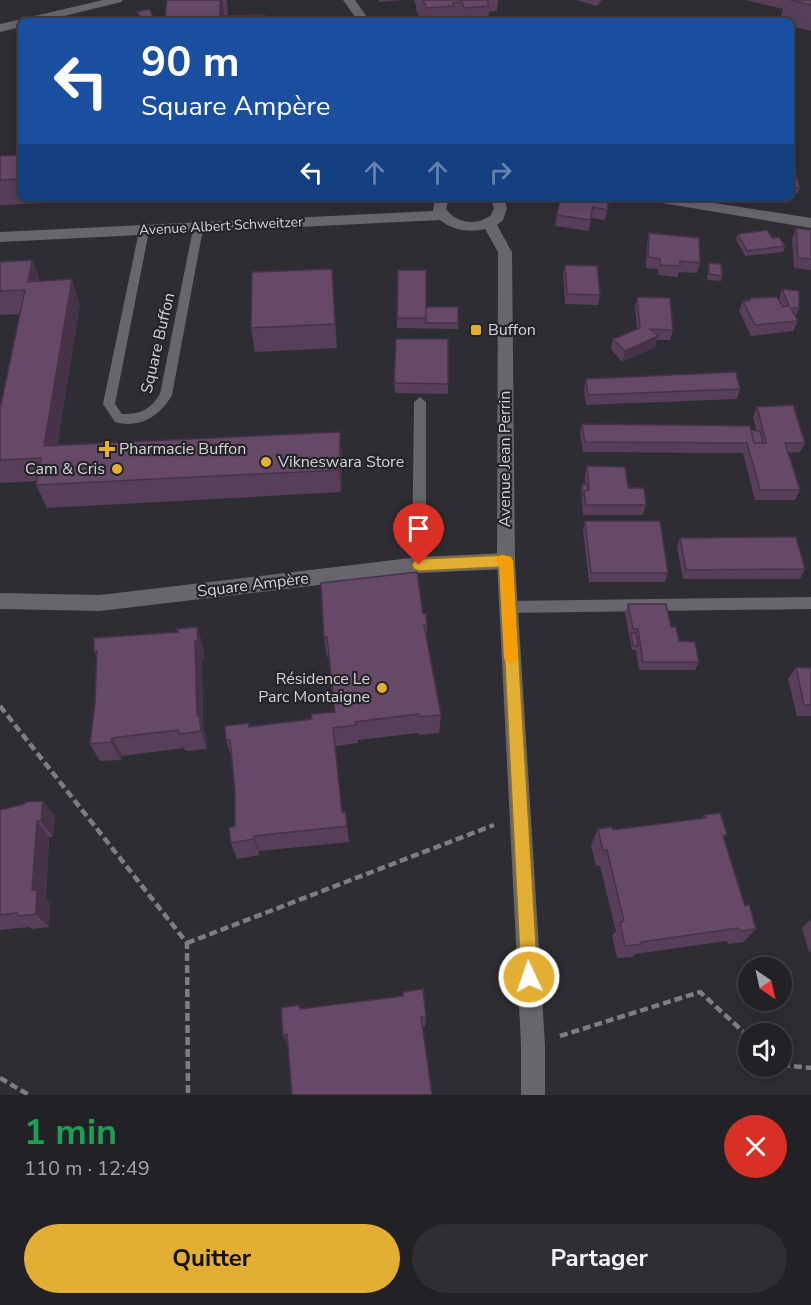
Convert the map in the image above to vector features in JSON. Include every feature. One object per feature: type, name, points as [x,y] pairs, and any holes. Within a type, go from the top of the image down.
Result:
[{"type":"street","points":[[41,18],[117,0]]},
{"type":"street","points":[[349,0],[362,18]]},
{"type":"street","points":[[0,28],[18,24]]},
{"type":"street","points":[[440,201],[441,215],[446,220],[462,226],[480,226],[489,223],[500,215],[501,209],[498,201]]},
{"type":"street","points":[[675,201],[811,223]]},
{"type":"street","name":"Avenue Albert Schweitzer","points":[[0,237],[198,229],[441,215]]},
{"type":"street","name":"Avenue Jean Perrin","points":[[489,223],[504,252],[506,561],[533,1044],[533,1095]]},
{"type":"street","name":"Square Ampère","points":[[0,601],[100,603],[419,565],[506,561]]},
{"type":"lane","name":"Square Buffon","points":[[144,231],[109,404],[119,419],[144,418],[158,410],[166,395],[198,229]]},
{"type":"lane","points":[[419,565],[420,402]]},
{"type":"lane","points":[[508,607],[811,603]]},
{"type":"path","points":[[0,706],[187,943],[188,1095]]},
{"type":"path","points":[[187,943],[521,815]]},
{"type":"path","points":[[533,1044],[700,992],[738,1027]]},
{"type":"path","points":[[792,1066],[811,1068]]},
{"type":"path","points":[[0,1078],[29,1095]]},
{"type":"building","points":[[167,0],[220,0],[220,16],[265,15],[265,18],[165,18]]},
{"type":"building","points":[[423,0],[487,0],[489,6],[464,8],[462,2],[453,3],[453,6],[427,8]]},
{"type":"building","points":[[790,0],[811,0],[811,5]]},
{"type":"building","points":[[149,9],[153,16],[141,18],[137,12]]},
{"type":"building","points":[[18,155],[18,179],[0,180],[0,156]]},
{"type":"building","points":[[794,171],[795,171],[800,188],[794,188]]},
{"type":"building","points":[[559,201],[608,201],[607,210],[593,207],[590,220],[557,215]]},
{"type":"building","points":[[796,228],[811,230],[811,259],[798,258]]},
{"type":"building","points":[[767,230],[772,238],[779,237],[785,246],[747,251],[738,234]]},
{"type":"building","points":[[649,233],[699,238],[700,263],[680,261],[680,266],[660,265],[660,259],[648,257]]},
{"type":"building","points":[[32,260],[28,282],[72,279],[44,446],[340,432],[339,470],[36,485],[41,458],[0,460],[0,409],[25,290],[0,291],[0,262]]},
{"type":"building","points":[[709,263],[721,264],[722,276],[709,274]]},
{"type":"building","points":[[565,265],[597,266],[600,295],[567,294]]},
{"type":"building","points":[[332,269],[335,324],[251,328],[252,272]]},
{"type":"building","points":[[398,270],[426,270],[426,318],[397,318]]},
{"type":"building","points":[[782,289],[799,291],[799,308],[791,308],[798,321],[755,325],[743,301],[749,301],[751,298],[777,297],[783,307],[789,306]]},
{"type":"building","points":[[637,297],[670,298],[673,330],[650,329],[658,336],[625,351],[613,339],[640,328]]},
{"type":"building","points":[[426,307],[458,307],[458,323],[426,323]]},
{"type":"building","points":[[396,339],[448,339],[448,384],[394,383]]},
{"type":"building","points":[[736,372],[740,389],[588,395],[586,379]]},
{"type":"building","points":[[793,405],[805,443],[785,443],[800,490],[760,490],[747,443],[585,442],[582,424],[750,426],[754,443],[766,443],[757,407]]},
{"type":"building","points":[[751,430],[760,431],[763,443],[754,443]]},
{"type":"building","points":[[587,466],[625,467],[628,488],[644,488],[646,505],[586,505],[584,491],[589,489]]},
{"type":"building","points":[[582,484],[587,484],[588,490],[584,491],[583,496]]},
{"type":"building","points":[[585,521],[660,521],[668,573],[591,573]]},
{"type":"building","points":[[796,537],[805,569],[686,570],[680,538]]},
{"type":"building","points":[[417,572],[423,614],[426,614],[427,625],[424,625],[441,715],[420,717],[418,714],[355,722],[356,725],[333,728],[342,812],[345,811],[347,826],[254,836],[254,839],[231,843],[229,828],[235,826],[235,792],[230,740],[226,740],[225,726],[249,723],[249,727],[312,719],[311,714],[335,712],[327,637],[324,637],[321,583]]},
{"type":"building","points":[[628,604],[666,604],[671,627],[676,627],[679,641],[695,642],[699,662],[643,662],[638,629],[633,629]]},
{"type":"building","points":[[197,627],[198,640],[195,641],[197,716],[199,716],[201,731],[179,734],[178,730],[112,738],[111,742],[90,744],[95,703],[97,651],[94,651],[94,638],[178,632],[177,629]]},
{"type":"building","points":[[631,633],[636,633],[638,646],[633,645]]},
{"type":"building","points":[[796,667],[811,668],[811,705],[804,705]]},
{"type":"building","points":[[43,801],[41,821],[37,821],[32,890],[37,890],[36,914],[0,915],[0,810],[25,804],[25,802]]},
{"type":"building","points":[[720,813],[727,834],[723,836],[745,906],[749,904],[756,929],[741,931],[738,928],[625,946],[620,923],[624,921],[607,850],[603,851],[598,829],[612,827],[613,830],[706,818],[704,815]]},
{"type":"building","points":[[423,989],[426,1017],[421,1017],[432,1095],[292,1095],[287,1034],[283,1036],[281,1008],[299,1005],[300,1009],[403,996],[403,992]]},
{"type":"slow traffic","points":[[502,561],[506,561],[511,658]]},
{"type":"place","name":"Buffon","points":[[476,330]]},
{"type":"place","name":"Pharmacie Buffon","points":[[107,449]]},
{"type":"place","name":"Vikneswara Store","points":[[266,462]]},
{"type":"place","name":"Cam & Cris","points":[[117,469]]},
{"type":"place","name":"Résidence Le Parc Montaigne","points":[[382,688]]},
{"type":"route","points":[[419,565],[506,561],[529,977]]}]
